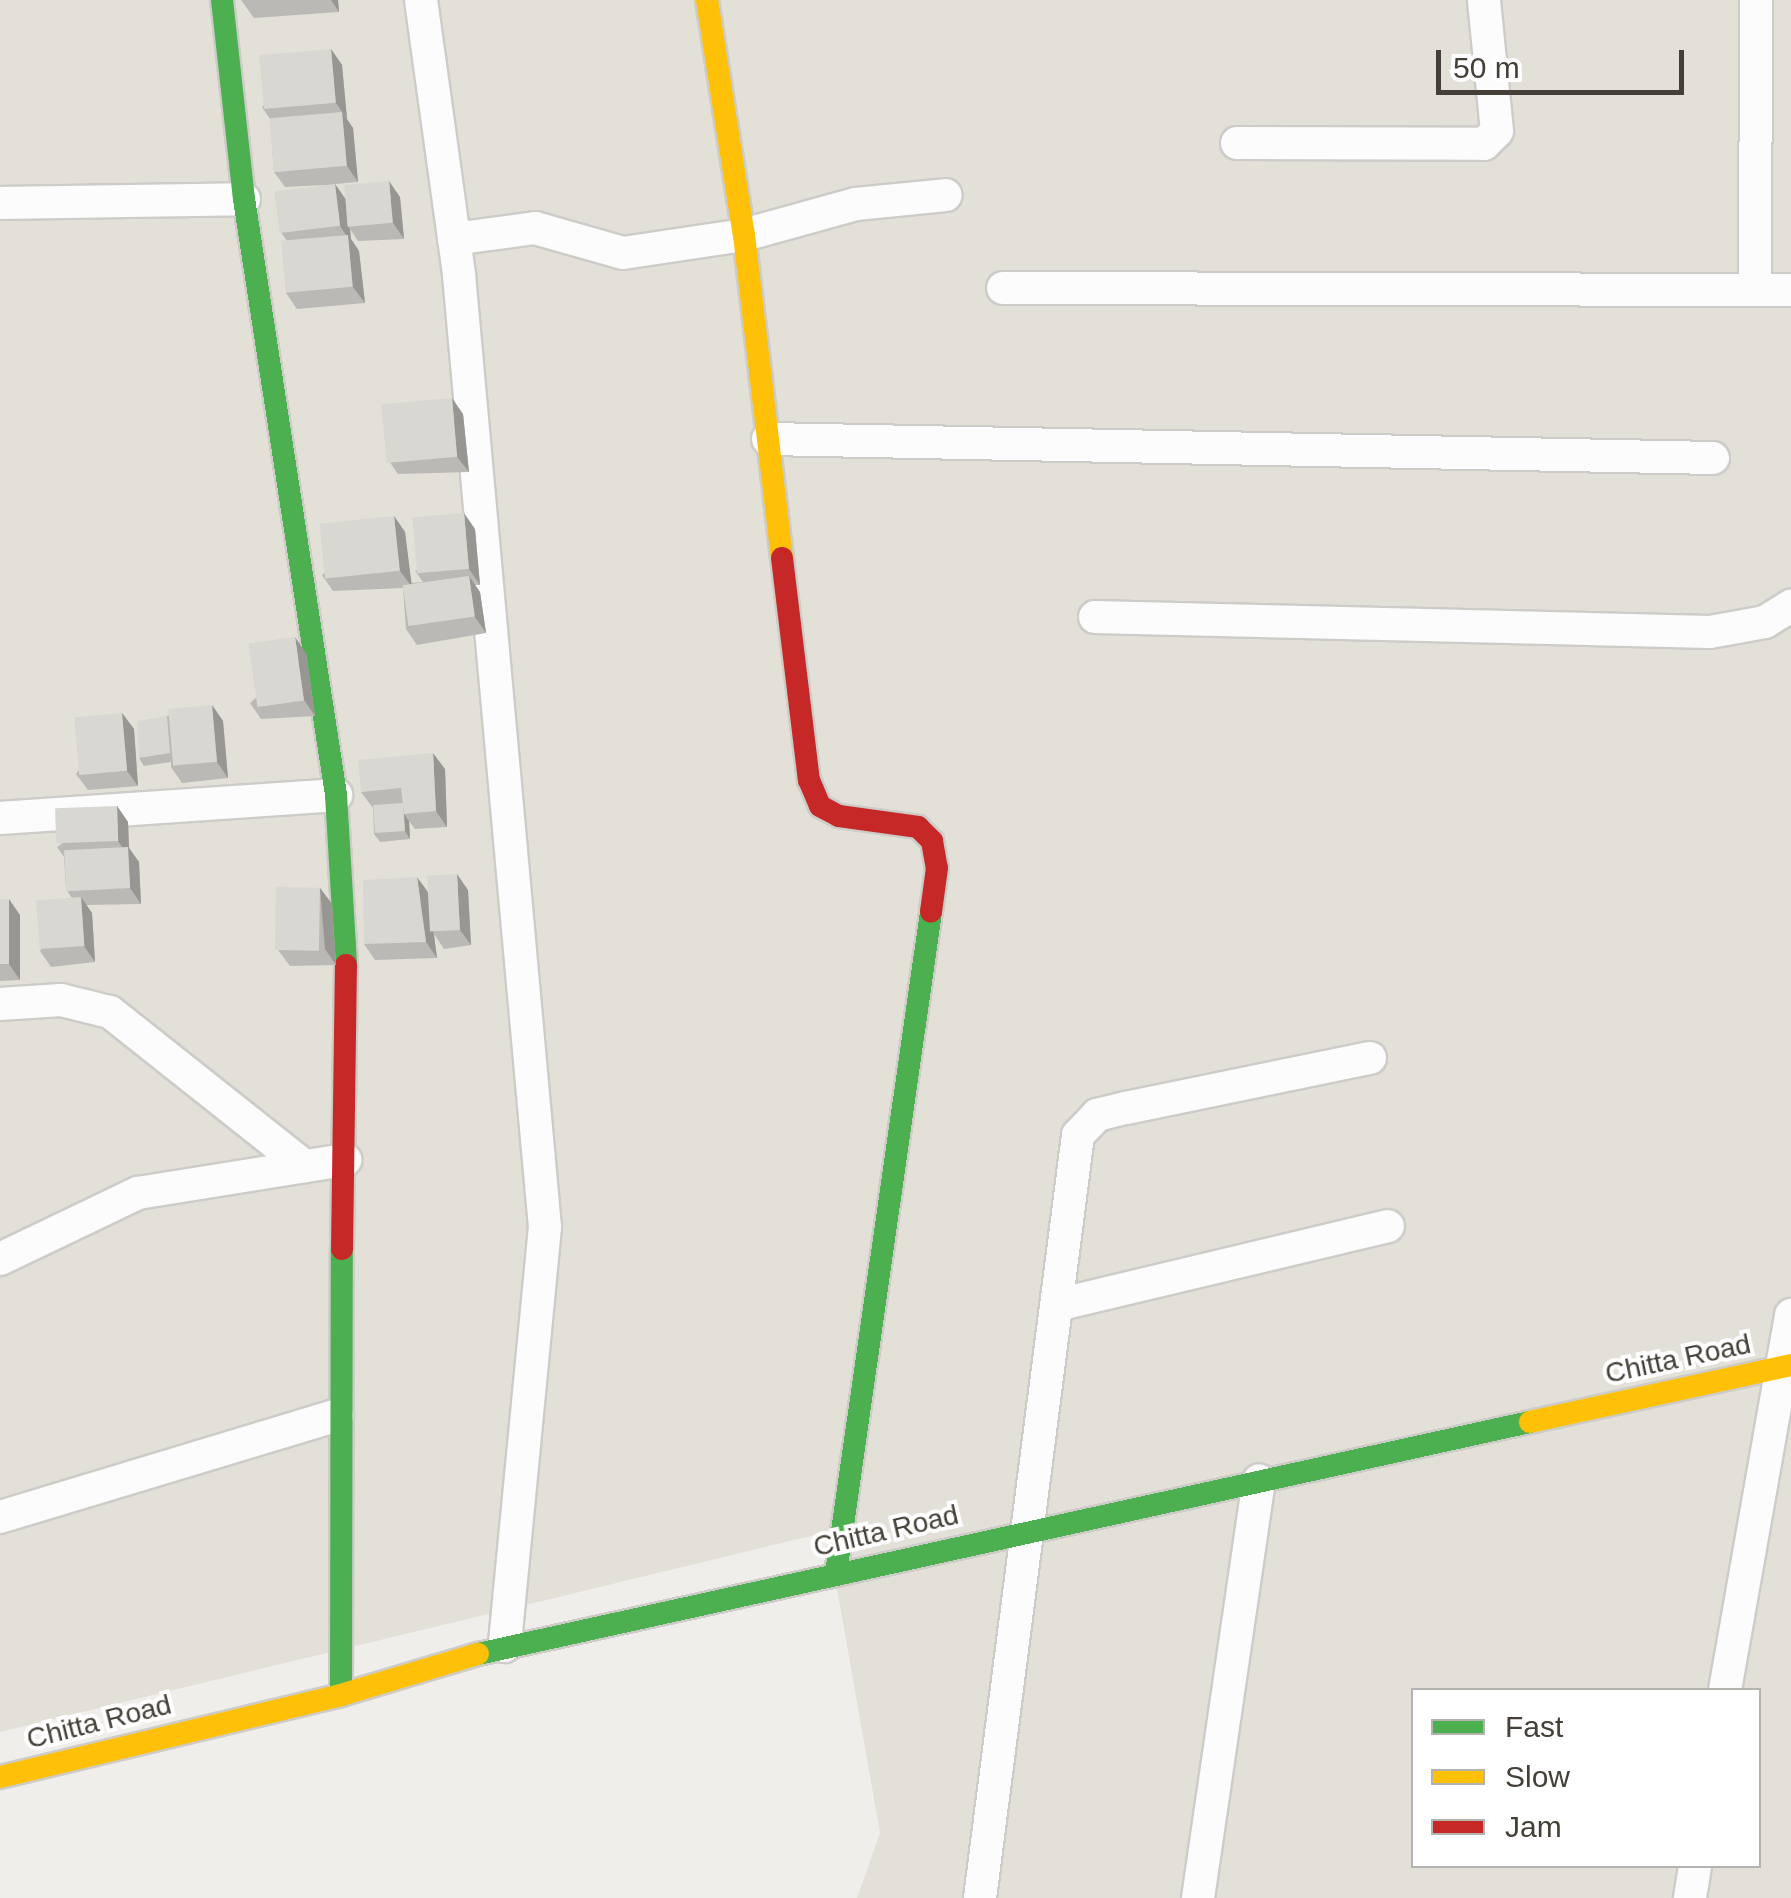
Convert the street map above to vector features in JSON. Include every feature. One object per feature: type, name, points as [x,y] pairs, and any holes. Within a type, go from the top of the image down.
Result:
[{"type":"street","points":[[222,0],[244,199],[336,796],[349,1010],[337,1415],[340,1695]]},
{"type":"street","points":[[421,0],[454,239],[545,1227],[505,1646]]},
{"type":"street","points":[[707,0],[744,235],[809,780],[820,806],[840,816],[918,827],[932,841],[938,868],[836,1572]]},
{"type":"street","points":[[1237,142],[1484,144],[1497,131],[1484,0]]},
{"type":"street","points":[[1755,290],[1756,0]]},
{"type":"street","points":[[454,239],[535,228],[623,252],[744,235],[856,204],[946,194]]},
{"type":"street","points":[[0,203],[244,199]]},
{"type":"street","points":[[1003,288],[1791,290]]},
{"type":"street","points":[[768,439],[1713,458]]},
{"type":"street","points":[[1095,617],[1710,632],[1765,622],[1791,606]]},
{"type":"street","points":[[0,818],[336,796]]},
{"type":"street","points":[[0,1004],[62,1000],[110,1012],[304,1166]]},
{"type":"street","points":[[980,1898],[1027,1530],[1061,1304],[1078,1135],[1097,1116],[1370,1058]]},
{"type":"street","points":[[0,1260],[138,1193],[344,1160]]},
{"type":"street","points":[[1061,1304],[1388,1226]]},
{"type":"street","points":[[1725,1688],[1786,1366],[1791,1314]]},
{"type":"street","name":"Chitta Road","points":[[0,1777],[340,1695],[505,1646],[1786,1366]]},
{"type":"street","points":[[0,1517],[337,1415]]},
{"type":"street","points":[[1198,1898],[1259,1480]]},
{"type":"street","points":[[1690,1898],[1695,1868]]},
{"type":"shaded area","points":[[0,0],[1791,0],[1791,1898],[857,1898],[880,1833],[827,1532],[0,1732]]},
{"type":"building","points":[[331,49],[336,103],[264,109],[259,55]]},
{"type":"building","points":[[342,112],[347,166],[274,172],[269,118]]},
{"type":"building","points":[[389,181],[393,223],[348,227],[344,185]]},
{"type":"building","points":[[335,184],[340,226],[280,233],[274,191]]},
{"type":"building","points":[[348,235],[353,287],[286,293],[281,241]]},
{"type":"building","points":[[452,398],[457,457],[386,463],[381,404]]},
{"type":"building","points":[[464,513],[469,569],[417,573],[412,518]]},
{"type":"building","points":[[394,516],[400,571],[325,579],[319,524]]},
{"type":"building","points":[[469,576],[475,617],[408,626],[403,585]]},
{"type":"building","points":[[295,637],[304,700],[257,707],[248,644]]},
{"type":"building","points":[[212,705],[217,762],[173,766],[168,709]]},
{"type":"building","points":[[122,713],[127,771],[79,775],[74,717]]},
{"type":"building","points":[[167,716],[170,753],[139,758],[137,721]]},
{"type":"building","points":[[433,753],[436,811],[404,814],[401,788],[361,792],[358,760]]},
{"type":"building","points":[[403,803],[405,831],[375,833],[373,805]]},
{"type":"building","points":[[117,806],[118,841],[56,843],[55,808]]},
{"type":"building","points":[[128,847],[130,888],[66,891],[64,850]]},
{"type":"building","points":[[457,874],[460,930],[430,931],[427,876]]},
{"type":"building","points":[[417,877],[426,942],[364,944],[363,880]]},
{"type":"building","points":[[276,887],[320,888],[319,951],[275,950]]},
{"type":"building","points":[[81,897],[84,946],[40,949],[36,900]]},
{"type":"building","points":[[0,899],[9,899],[9,964],[0,964]]},
{"type":"traffic: fast","points":[[222,0],[244,199],[336,795],[346,965]]},
{"type":"traffic: fast","points":[[836,1573],[931,912]]},
{"type":"traffic: fast","points":[[341,1695],[342,1249]]},
{"type":"traffic: fast","points":[[478,1654],[1530,1422]]},
{"type":"traffic: slow","points":[[707,0],[744,235],[782,558]]},
{"type":"traffic: slow","points":[[1530,1422],[1791,1365]]},
{"type":"traffic: slow","points":[[0,1777],[341,1695],[478,1654]]},
{"type":"traffic: jam","points":[[782,558],[809,780],[820,806],[839,816],[918,827],[932,841],[937,868],[931,912]]},
{"type":"traffic: jam","points":[[342,1249],[346,965]]}]
